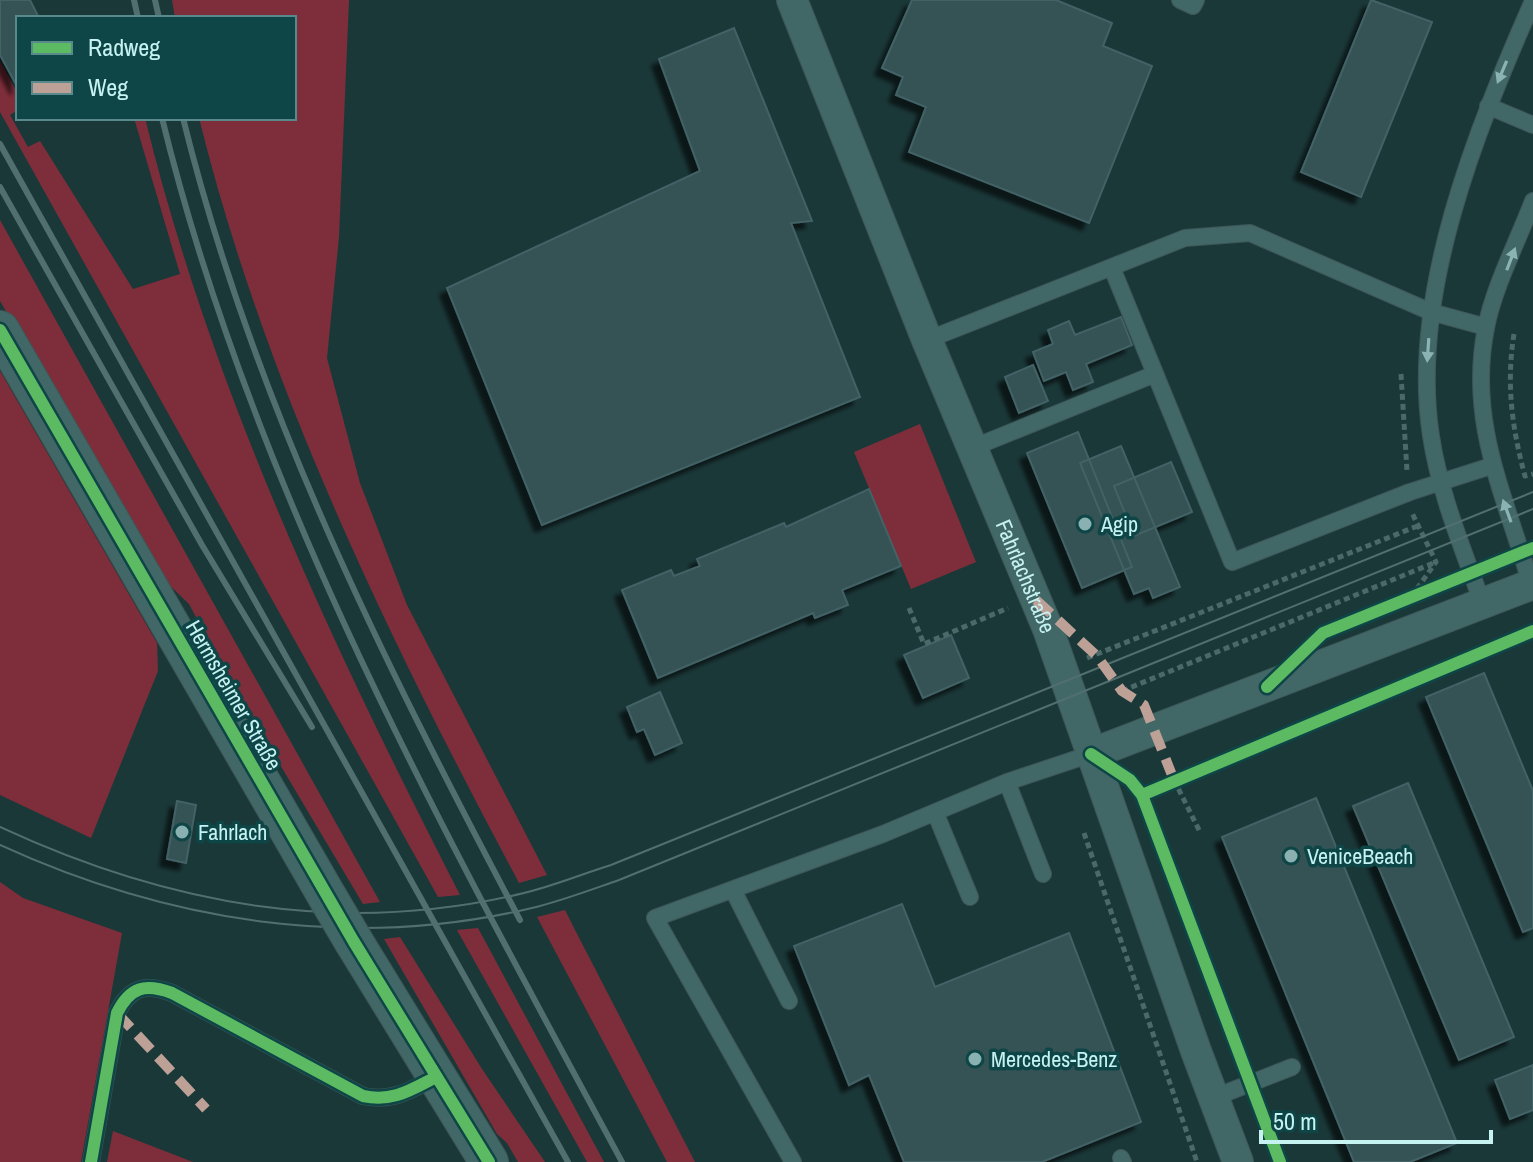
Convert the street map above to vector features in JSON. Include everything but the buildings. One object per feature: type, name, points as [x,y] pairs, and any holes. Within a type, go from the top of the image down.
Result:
[{"type":"street","name":"Fahrlachstraße","points":[[792,0],[927,340],[1035,597],[1238,1162]]},
{"type":"street","name":"Hermsheimer Straße","points":[[0,330],[328,898],[434,1078],[489,1162]]},
{"type":"street","points":[[1091,754],[1532,584]]},
{"type":"lane","points":[[1180,0],[1193,6],[1196,0]]},
{"type":"lane","points":[[1483,605],[1439,481],[1430,433],[1426,381],[1431,312],[1442,255],[1488,106],[1533,1]]},
{"type":"lane","points":[[1488,106],[1533,125]]},
{"type":"lane","points":[[1532,584],[1491,466],[1481,389],[1486,327],[1533,201]]},
{"type":"lane","points":[[927,340],[1185,238],[1250,233],[1431,312],[1486,327]]},
{"type":"lane","points":[[1112,268],[1232,562],[1439,481],[1491,466]]},
{"type":"lane","points":[[972,448],[1155,374]]},
{"type":"lane","points":[[793,1162],[655,918],[1007,782],[1091,754]]},
{"type":"lane","points":[[1007,782],[1043,874]]},
{"type":"lane","points":[[935,812],[970,897]]},
{"type":"lane","points":[[733,890],[789,1001]]},
{"type":"lane","points":[[91,1162],[117,1013],[125,997],[137,988],[153,986],[172,993],[363,1096],[381,1100],[399,1096],[434,1078]]},
{"type":"lane","points":[[1213,1098],[1292,1067]]},
{"type":"path","points":[[1514,334],[1510,360],[1510,406],[1525,476],[1533,474]]},
{"type":"path","points":[[1097,656],[1420,525]]},
{"type":"path","points":[[1122,691],[1436,562]]},
{"type":"path","points":[[909,608],[924,644],[1035,597]]},
{"type":"path","points":[[1174,780],[1200,832]]},
{"type":"path","points":[[1081,823],[1197,1162]]},
{"type":"shaded area","points":[[172,0],[349,0],[339,237],[327,358],[360,483],[407,605],[547,875],[519,883],[378,605],[295,414],[227,218],[200,120],[296,120],[296,16],[175,16]]},
{"type":"shaded area","points":[[0,61],[16,90],[16,111],[10,115],[28,147],[40,141],[133,289],[180,274],[135,120],[146,120],[204,319],[240,418],[366,707],[460,895],[438,897],[0,112]]},
{"type":"shaded area","points":[[0,220],[380,902],[363,904],[226,674],[189,604],[164,580],[0,301]]},
{"type":"shaded area","points":[[0,371],[157,643],[158,671],[91,838],[0,795]]},
{"type":"shaded area","points":[[920,424],[976,562],[911,589],[854,452]]},
{"type":"shaded area","points":[[0,882],[23,898],[122,933],[81,1162],[0,1162]]},
{"type":"shaded area","points":[[565,910],[695,1162],[667,1162],[537,917]]},
{"type":"shaded area","points":[[478,928],[604,1162],[587,1162],[457,930]]},
{"type":"shaded area","points":[[400,937],[482,1069],[545,1162],[518,1162],[507,1143],[497,1134],[384,939]]},
{"type":"shaded area","points":[[113,1131],[193,1162],[107,1162]]},
{"type":"tram line","points":[[0,827],[63,854],[127,876],[191,894],[256,906],[322,912],[389,912],[456,906],[524,893],[611,865],[1533,492]]},
{"type":"tram line","points":[[0,845],[64,872],[129,893],[194,910],[261,922],[328,927],[396,927],[464,921],[532,908],[619,880],[1533,509]]},
{"type":"railway","points":[[134,0],[138,16]]},
{"type":"railway","points":[[155,0],[159,16]]},
{"type":"railway","points":[[163,120],[200,256],[247,391],[300,523],[358,654],[421,783],[622,1162]]},
{"type":"railway","points":[[184,120],[212,223],[246,327],[327,529],[420,726],[520,920]]},
{"type":"railway","points":[[0,144],[568,1162]]},
{"type":"railway","points":[[0,187],[202,545],[312,727]]},
{"type":"marked path","points":[[1036,600],[1097,656],[1122,691],[1144,705],[1174,780]]},
{"type":"marked path","points":[[117,1013],[206,1109]]},
{"type":"cycle path","points":[[0,330],[354,942],[489,1162]]},
{"type":"cycle path","points":[[1267,687],[1323,633],[1533,548]]},
{"type":"cycle path","points":[[1142,795],[1533,631]]},
{"type":"cycle path","points":[[1091,754],[1130,780],[1142,795],[1280,1162]]},
{"type":"cycle path","points":[[91,1162],[117,1013],[127,998],[146,988],[172,993],[363,1096],[392,1096],[434,1078]]},
{"type":"place","name":"Agip","points":[[1085,524]]},
{"type":"place","name":"Fahrlach","points":[[182,832]]},
{"type":"place","name":"VeniceBeach","points":[[1291,856]]},
{"type":"place","name":"Mercedes-Benz","points":[[975,1059]]}]
